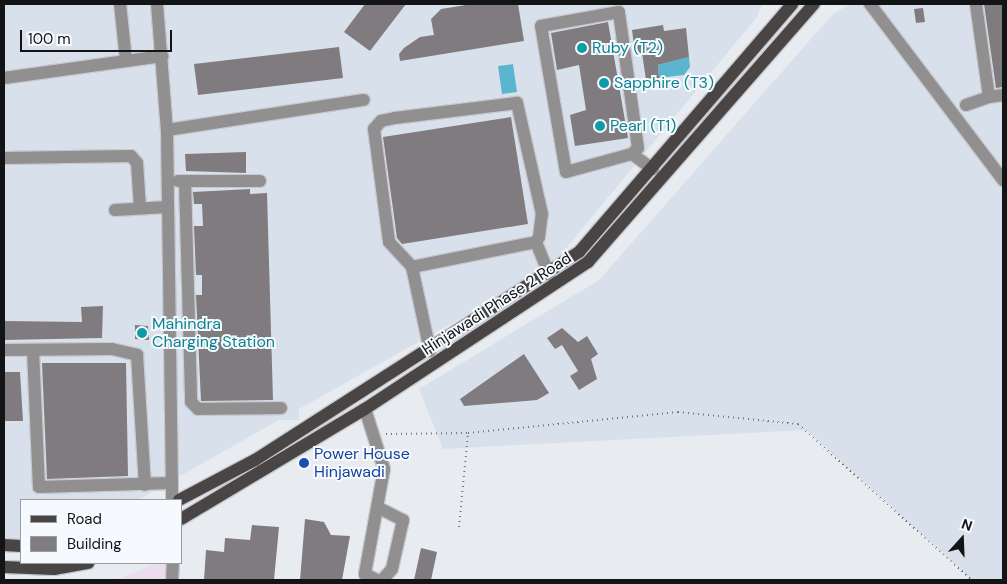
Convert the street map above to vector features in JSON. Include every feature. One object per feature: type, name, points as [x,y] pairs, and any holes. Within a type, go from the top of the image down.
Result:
[{"type":"main road","name":"Hinjawadi Phase 2 Road","points":[[181,499],[255,460],[552,273],[599,232],[792,4]]},
{"type":"main road","name":"Hinjawadi Phase 2 Road","points":[[182,518],[365,409],[563,282],[609,241],[814,4]]},
{"type":"main road","points":[[552,273],[563,282]]},
{"type":"main road","points":[[4,545],[20,546]]},
{"type":"main road","points":[[4,567],[54,569],[82,564]]},
{"type":"street","points":[[120,4],[126,60]]},
{"type":"street","points":[[157,4],[167,130],[168,346],[172,499]]},
{"type":"street","points":[[870,4],[1003,180]]},
{"type":"street","points":[[976,4],[989,97]]},
{"type":"street","points":[[632,154],[638,148],[619,12],[540,26],[566,172],[632,154],[653,168]]},
{"type":"street","points":[[4,78],[162,56]]},
{"type":"street","points":[[966,105],[989,97],[1003,95]]},
{"type":"street","points":[[167,130],[364,100]]},
{"type":"street","points":[[430,351],[412,267],[389,242],[372,134],[381,121],[517,103],[542,214],[536,242],[552,273]]},
{"type":"street","points":[[4,158],[131,156],[138,163],[140,208]]},
{"type":"street","points":[[168,181],[260,181]]},
{"type":"street","points":[[185,181],[188,344],[195,408],[280,408]]},
{"type":"street","points":[[115,210],[168,207]]},
{"type":"street","points":[[412,267],[536,242]]},
{"type":"street","points":[[167,259],[187,258]]},
{"type":"street","points":[[168,298],[187,296]]},
{"type":"street","points":[[168,346],[188,344]]},
{"type":"street","points":[[4,350],[112,349],[137,355],[145,485]]},
{"type":"street","points":[[33,350],[40,487],[170,483]]},
{"type":"street","points":[[365,409],[384,469],[370,579]]},
{"type":"street","points":[[379,508],[403,520],[392,568],[382,580]]},
{"type":"street","points":[[172,580],[173,564]]},
{"type":"path","points":[[373,434],[468,433],[678,412],[775,419],[798,424],[972,580]]},
{"type":"path","points":[[459,527],[468,433]]},
{"type":"shaded area","points":[[4,4],[762,4],[757,17],[549,269],[299,409],[299,420],[279,420],[140,499],[20,499],[20,543],[4,541]]},
{"type":"shaded area","points":[[849,4],[1003,4],[1003,580],[972,580],[806,430],[443,449],[419,389],[599,280],[832,15]]},
{"type":"shaded area","points":[[155,564],[170,564],[169,580],[115,580]]},
{"type":"water","points":[[689,57],[690,67],[684,75],[659,78],[658,65]]},
{"type":"water","points":[[513,64],[517,92],[502,94],[498,66]]},
{"type":"building","points":[[365,4],[406,4],[370,51],[344,32]]},
{"type":"building","points":[[472,4],[518,4],[524,41],[400,61],[399,54],[404,48],[420,37],[434,35],[431,19],[441,9]]},
{"type":"building","points":[[984,4],[1003,4],[1003,87],[996,88]]},
{"type":"building","points":[[923,8],[925,22],[916,23],[914,9]]},
{"type":"building","points":[[608,22],[628,138],[575,146],[570,115],[586,110],[579,65],[557,70],[551,33]]},
{"type":"building","points":[[663,25],[664,31],[686,28],[689,57],[658,65],[659,78],[646,80],[642,53],[635,54],[632,30]]},
{"type":"building","points":[[339,47],[343,78],[198,95],[194,64]]},
{"type":"building","points":[[511,117],[528,224],[402,244],[397,238],[383,137]]},
{"type":"building","points":[[246,152],[246,173],[186,171],[185,154]]},
{"type":"building","points":[[250,189],[250,194],[267,193],[273,400],[201,401],[196,295],[202,295],[202,275],[196,275],[194,226],[203,226],[202,204],[194,204],[193,192]]},
{"type":"building","points":[[103,306],[102,338],[4,340],[4,321],[82,322],[81,307]]},
{"type":"building","name":"Mahindra Charging Station","points":[[135,325],[148,326],[149,340],[135,339]]},
{"type":"building","points":[[562,328],[578,342],[587,336],[598,354],[591,359],[597,379],[579,390],[570,376],[578,371],[562,345],[555,349],[547,338]]},
{"type":"building","points":[[524,354],[549,393],[537,400],[464,406],[460,399]]},
{"type":"building","points":[[42,363],[126,363],[128,476],[47,479]]},
{"type":"building","points":[[4,372],[20,372],[23,421],[4,421]]},
{"type":"building","points":[[305,519],[324,522],[331,535],[350,536],[342,580],[300,580]]},
{"type":"building","points":[[252,525],[279,527],[274,580],[204,580],[206,550],[224,552],[225,538],[250,540]]},
{"type":"building","points":[[421,548],[437,552],[431,580],[414,580]]},
{"type":"place","name":"Ruby (T2)","points":[[582,48]]},
{"type":"place","name":"Sapphire (T3)","points":[[604,83]]},
{"type":"place","name":"Pearl (T1)","points":[[600,126]]},
{"type":"place","name":"Mahindra Charging Station","points":[[142,333]]},
{"type":"place","name":"Power House Hinjawadi","points":[[304,463]]}]
